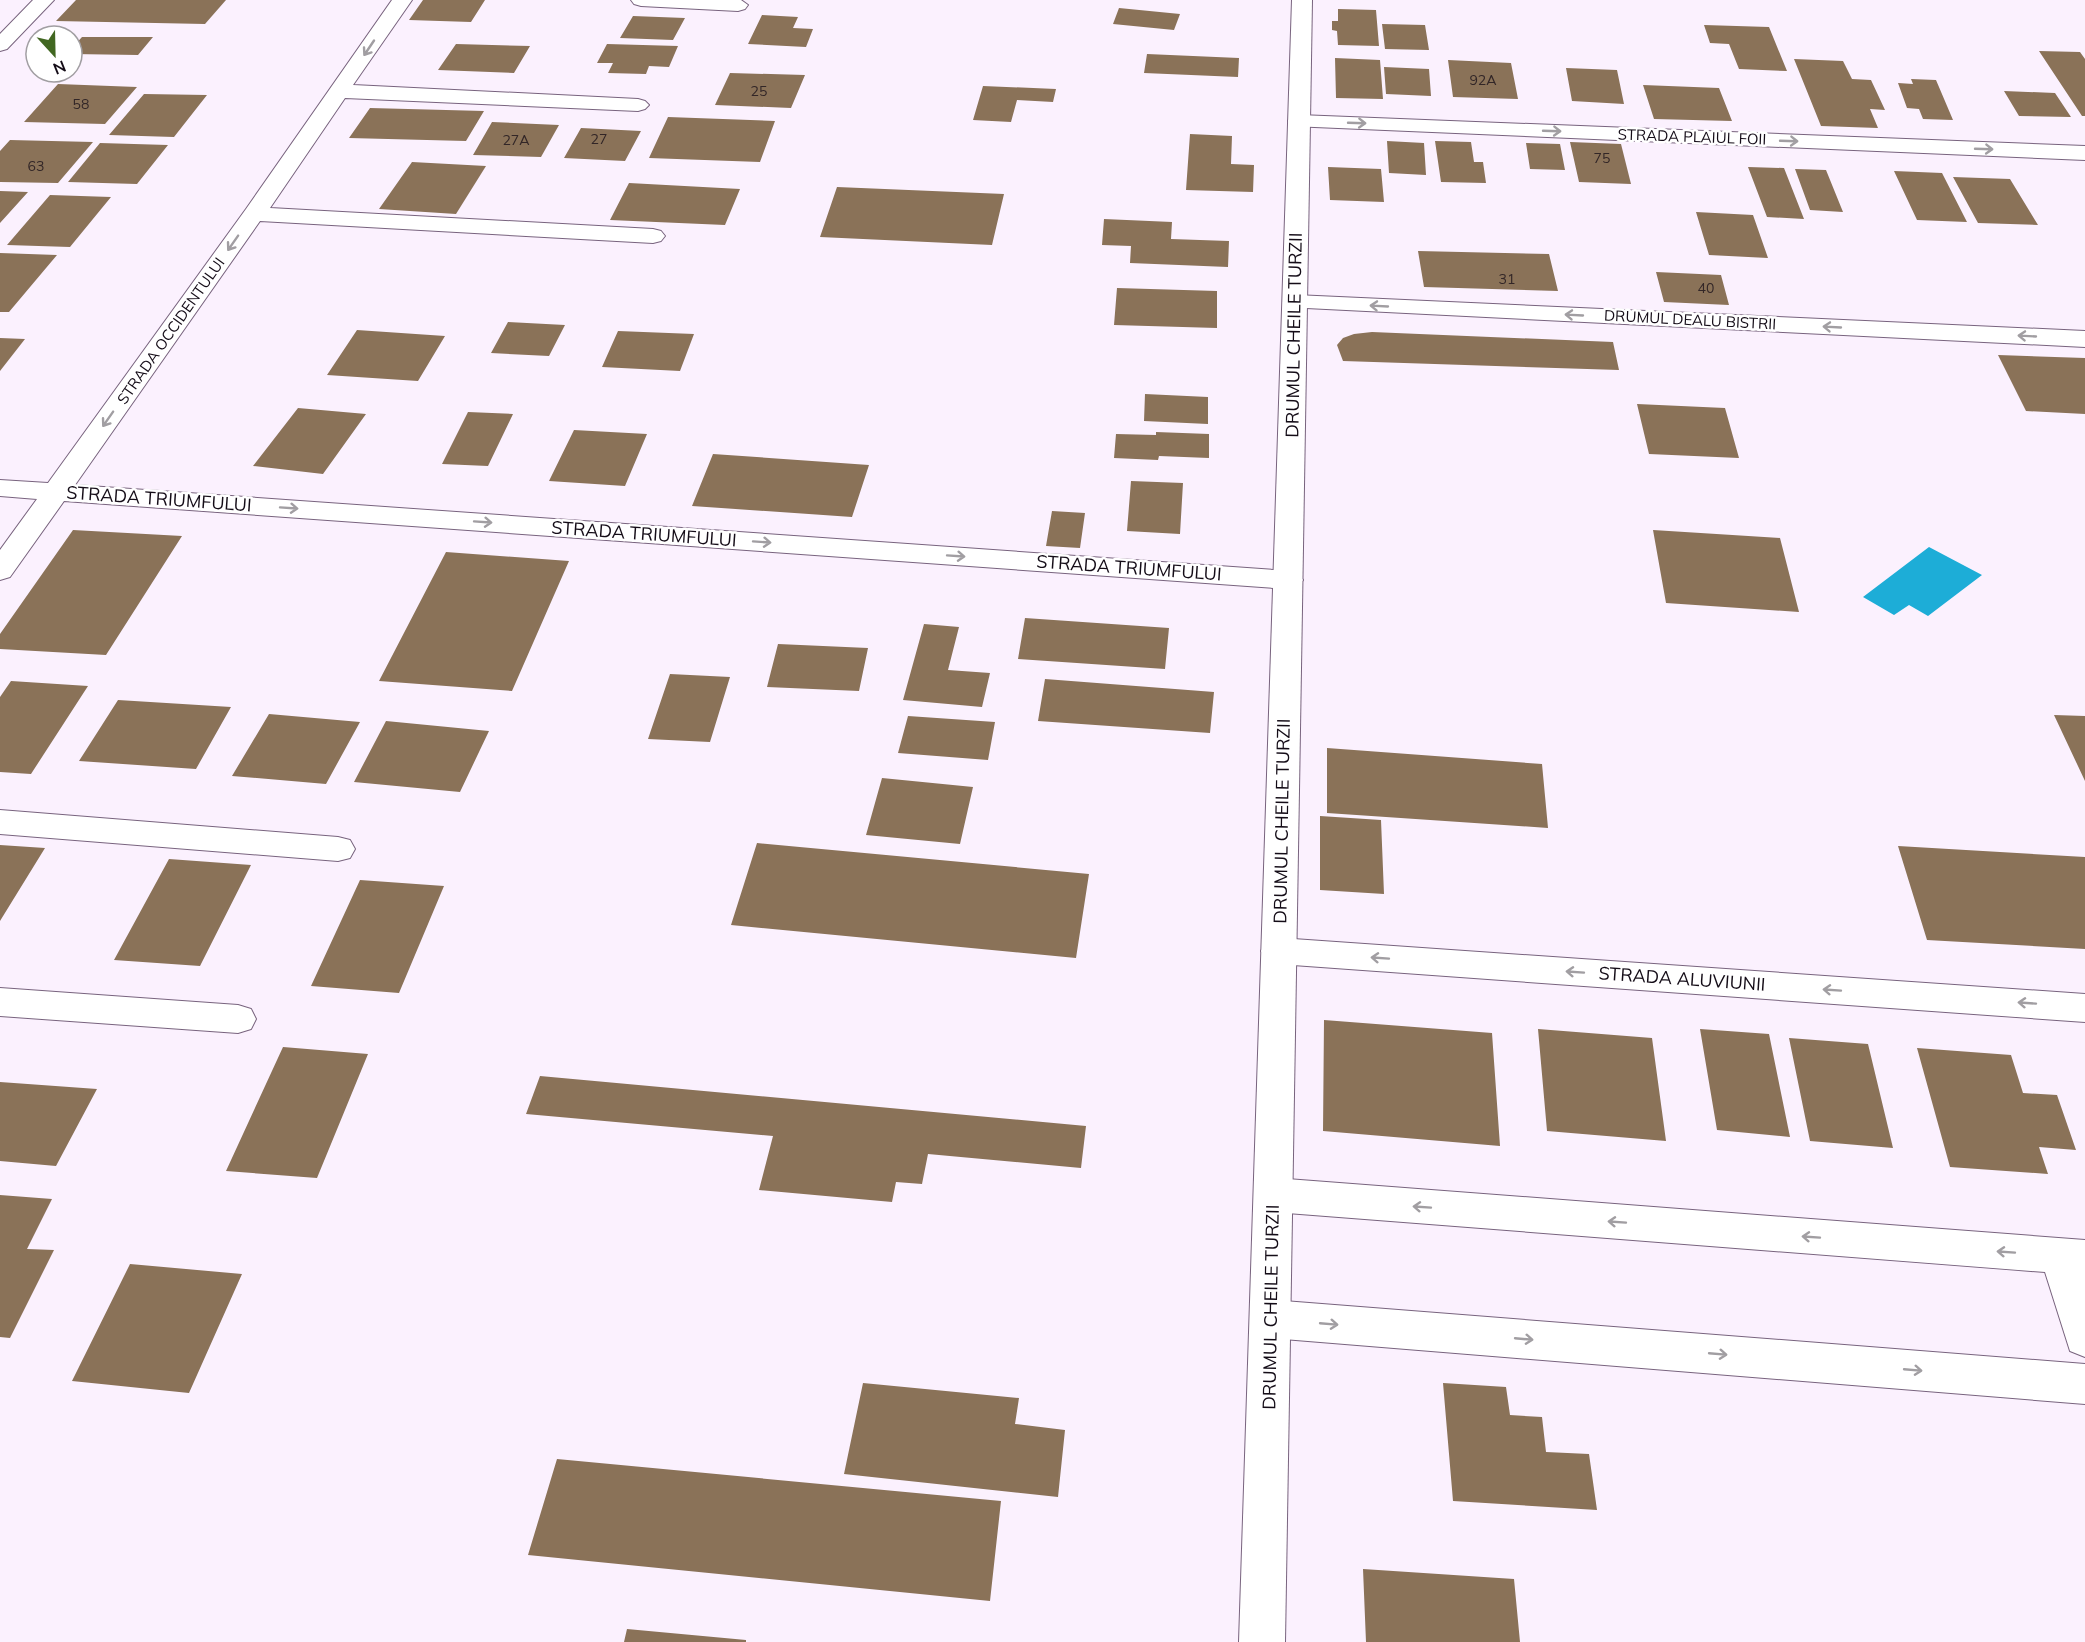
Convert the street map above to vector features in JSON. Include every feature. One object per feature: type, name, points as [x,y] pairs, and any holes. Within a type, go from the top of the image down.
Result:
[{"type":"street","points":[[0,45],[44,0]]},
{"type":"street","name":"STRADA OCCIDENTULUI","points":[[0,571],[254,214],[402,0]]},
{"type":"street","points":[[641,0],[738,5]]},
{"type":"street","name":"DRUMUL CHEILE TURZII","points":[[1262,1642],[1302,0]]},
{"type":"street","points":[[340,91],[638,105]]},
{"type":"street","name":"STRADA PLAIUL FOII","points":[[1299,121],[2085,153]]},
{"type":"street","points":[[254,214],[653,236]]},
{"type":"street","name":"DRUMUL DEALU BISTRII","points":[[1295,302],[2085,339]]},
{"type":"street","name":"STRADA TRIUMFULUI","points":[[0,488],[1288,580]]},
{"type":"street","points":[[0,822],[338,849]]},
{"type":"street","name":"STRADA ALUVIUNII","points":[[1279,951],[2085,1008]]},
{"type":"street","points":[[0,1002],[238,1019]]},
{"type":"street","points":[[1274,1195],[2072,1257],[2085,1338]]},
{"type":"street","points":[[1271,1319],[2085,1384]]},
{"type":"water","points":[[1929,547],[1982,575],[1928,616],[1909,605],[1894,615],[1863,597]]},
{"type":"building","points":[[76,0],[226,0],[205,24],[56,21]]},
{"type":"building","points":[[423,0],[485,0],[471,22],[409,20]]},
{"type":"building","points":[[1119,8],[1180,14],[1174,30],[1113,24]]},
{"type":"building","points":[[1338,9],[1376,10],[1379,46],[1338,45],[1337,31],[1332,30],[1332,21],[1338,21]]},
{"type":"building","points":[[762,15],[798,17],[793,28],[813,29],[806,47],[748,44]]},
{"type":"building","points":[[633,16],[685,18],[673,40],[620,38]]},
{"type":"building","points":[[1382,24],[1425,25],[1429,50],[1385,49]]},
{"type":"building","points":[[1704,25],[1769,27],[1787,71],[1739,69],[1729,44],[1710,43]]},
{"type":"building","points":[[84,37],[153,37],[138,55],[84,54]]},
{"type":"building","points":[[456,44],[530,46],[514,73],[438,70]]},
{"type":"building","points":[[607,44],[678,46],[669,67],[649,66],[646,74],[608,73],[613,63],[597,63]]},
{"type":"building","points":[[2039,51],[2080,52],[2085,59],[2085,116],[2082,116]]},
{"type":"building","points":[[1147,54],[1239,58],[1238,77],[1144,73]]},
{"type":"building","points":[[1335,58],[1380,60],[1383,99],[1336,98]]},
{"type":"building","points":[[1794,59],[1843,61],[1852,79],[1871,80],[1885,110],[1870,109],[1878,128],[1821,126]]},
{"type":"building","points":[[1448,60],[1511,63],[1518,99],[1453,97]]},
{"type":"building","points":[[1384,67],[1429,69],[1431,96],[1386,94]]},
{"type":"building","points":[[1566,68],[1617,70],[1624,104],[1572,101]]},
{"type":"building","points":[[730,73],[805,75],[791,108],[715,105]]},
{"type":"building","points":[[1911,79],[1936,80],[1953,120],[1923,119],[1919,109],[1907,108],[1898,83],[1913,84]]},
{"type":"building","points":[[58,84],[137,87],[105,124],[24,122]]},
{"type":"building","points":[[1643,85],[1719,88],[1732,121],[1654,119]]},
{"type":"building","points":[[983,86],[1056,89],[1053,102],[1017,100],[1011,122],[973,120]]},
{"type":"building","points":[[2004,91],[2055,93],[2071,117],[2019,116]]},
{"type":"building","points":[[144,94],[207,95],[174,137],[109,135]]},
{"type":"building","points":[[370,108],[484,111],[466,141],[349,138]]},
{"type":"building","points":[[668,117],[775,121],[760,162],[649,158]]},
{"type":"building","points":[[492,122],[559,125],[541,157],[473,155]]},
{"type":"building","points":[[581,128],[641,131],[625,161],[564,158]]},
{"type":"building","points":[[1190,134],[1232,136],[1231,164],[1254,165],[1253,192],[1186,190]]},
{"type":"building","points":[[10,140],[93,142],[58,183],[0,182],[0,151]]},
{"type":"building","points":[[1387,141],[1424,143],[1426,175],[1389,173]]},
{"type":"building","points":[[1435,141],[1471,142],[1474,162],[1483,162],[1486,183],[1441,182]]},
{"type":"building","points":[[1570,142],[1621,144],[1631,184],[1579,182]]},
{"type":"building","points":[[100,143],[168,145],[137,184],[68,182]]},
{"type":"building","points":[[1526,143],[1560,144],[1565,170],[1530,169]]},
{"type":"building","points":[[412,162],[486,166],[456,214],[379,209]]},
{"type":"building","points":[[1328,167],[1381,169],[1384,202],[1330,200]]},
{"type":"building","points":[[1748,167],[1784,168],[1804,219],[1767,217]]},
{"type":"building","points":[[1795,169],[1826,170],[1843,212],[1810,210]]},
{"type":"building","points":[[1894,171],[1942,173],[1967,222],[1917,220]]},
{"type":"building","points":[[1953,177],[2010,179],[2038,225],[1978,223]]},
{"type":"building","points":[[629,183],[740,189],[725,225],[610,220]]},
{"type":"building","points":[[837,187],[1004,194],[992,245],[820,237]]},
{"type":"building","points":[[0,191],[28,192],[0,223]]},
{"type":"building","points":[[50,195],[111,197],[70,247],[7,245]]},
{"type":"building","points":[[1696,212],[1753,215],[1768,258],[1709,255]]},
{"type":"building","points":[[1104,219],[1172,222],[1171,239],[1229,241],[1228,267],[1130,263],[1131,246],[1102,245]]},
{"type":"building","points":[[1418,251],[1549,254],[1558,291],[1424,287]]},
{"type":"building","points":[[0,253],[57,255],[9,312],[0,312]]},
{"type":"building","points":[[1656,272],[1721,275],[1729,305],[1664,302]]},
{"type":"building","points":[[1117,288],[1217,291],[1217,328],[1114,325]]},
{"type":"building","points":[[508,322],[565,325],[549,356],[491,353]]},
{"type":"building","points":[[357,330],[445,336],[418,381],[327,375]]},
{"type":"building","points":[[618,331],[694,334],[680,371],[602,367]]},
{"type":"building","points":[[1372,332],[1613,342],[1619,370],[1343,361],[1337,345],[1343,338]]},
{"type":"building","points":[[0,338],[25,339],[0,371]]},
{"type":"building","points":[[1998,355],[2085,358],[2085,414],[2026,411]]},
{"type":"building","points":[[1145,394],[1208,397],[1208,424],[1144,421]]},
{"type":"building","points":[[1637,404],[1725,408],[1739,458],[1649,454]]},
{"type":"building","points":[[298,408],[366,414],[323,474],[253,466]]},
{"type":"building","points":[[468,412],[513,414],[488,466],[442,464]]},
{"type":"building","points":[[574,430],[647,434],[625,486],[549,481]]},
{"type":"building","points":[[1156,432],[1209,434],[1209,458],[1159,456],[1158,460],[1114,458],[1116,434],[1156,435]]},
{"type":"building","points":[[713,454],[869,465],[852,517],[692,506]]},
{"type":"building","points":[[1131,481],[1183,483],[1180,534],[1127,531]]},
{"type":"building","points":[[1052,511],[1085,513],[1080,548],[1046,546]]},
{"type":"building","points":[[73,530],[182,536],[106,655],[0,649],[0,634]]},
{"type":"building","points":[[1653,530],[1780,538],[1799,612],[1666,603]]},
{"type":"building","points":[[446,552],[569,561],[512,691],[379,681]]},
{"type":"building","points":[[1025,618],[1169,628],[1165,669],[1018,659]]},
{"type":"building","points":[[924,624],[959,627],[948,670],[990,673],[982,707],[903,700]]},
{"type":"building","points":[[778,644],[868,648],[859,691],[767,687]]},
{"type":"building","points":[[670,674],[730,677],[710,742],[648,739]]},
{"type":"building","points":[[1045,679],[1214,692],[1210,733],[1038,721]]},
{"type":"building","points":[[11,681],[88,686],[31,774],[0,772],[0,697]]},
{"type":"building","points":[[118,700],[231,707],[196,769],[79,761]]},
{"type":"building","points":[[269,714],[360,722],[326,784],[232,776]]},
{"type":"building","points":[[2054,715],[2085,716],[2085,781]]},
{"type":"building","points":[[908,716],[995,722],[988,760],[898,753]]},
{"type":"building","points":[[386,721],[489,731],[460,792],[354,782]]},
{"type":"building","points":[[1327,748],[1542,764],[1548,828],[1327,813]]},
{"type":"building","points":[[882,778],[973,787],[960,844],[866,835]]},
{"type":"building","points":[[1320,816],[1381,820],[1384,894],[1320,890]]},
{"type":"building","points":[[757,843],[1089,874],[1076,958],[731,925]]},
{"type":"building","points":[[0,845],[45,848],[0,921]]},
{"type":"building","points":[[1898,846],[2085,857],[2085,949],[1927,940]]},
{"type":"building","points":[[169,859],[251,865],[200,966],[114,960]]},
{"type":"building","points":[[360,880],[444,886],[399,993],[311,986]]},
{"type":"building","points":[[1324,1020],[1492,1033],[1500,1146],[1323,1131]]},
{"type":"building","points":[[1538,1029],[1652,1038],[1666,1141],[1547,1131]]},
{"type":"building","points":[[1700,1029],[1769,1034],[1790,1137],[1717,1130]]},
{"type":"building","points":[[1789,1038],[1868,1044],[1893,1148],[1810,1141]]},
{"type":"building","points":[[283,1047],[368,1054],[317,1178],[226,1171]]},
{"type":"building","points":[[1917,1048],[2011,1055],[2023,1093],[2057,1095],[2076,1150],[2039,1147],[2048,1174],[1950,1167]]},
{"type":"building","points":[[540,1076],[1086,1126],[1081,1168],[928,1154],[922,1184],[896,1182],[892,1202],[759,1190],[773,1136],[526,1114]]},
{"type":"building","points":[[0,1082],[97,1089],[56,1166],[0,1161]]},
{"type":"building","points":[[0,1195],[52,1199],[27,1249],[54,1250],[10,1338],[0,1337]]},
{"type":"building","points":[[130,1264],[242,1274],[189,1393],[72,1381]]},
{"type":"building","points":[[863,1383],[1019,1398],[1015,1424],[1065,1430],[1058,1497],[844,1474]]},
{"type":"building","points":[[1443,1383],[1506,1387],[1510,1415],[1542,1417],[1546,1452],[1589,1454],[1597,1510],[1453,1501]]},
{"type":"building","points":[[557,1459],[1001,1501],[990,1601],[528,1555]]},
{"type":"building","points":[[1363,1569],[1514,1579],[1520,1642],[1366,1642]]},
{"type":"building","points":[[627,1629],[746,1640],[746,1642],[624,1642]]}]
